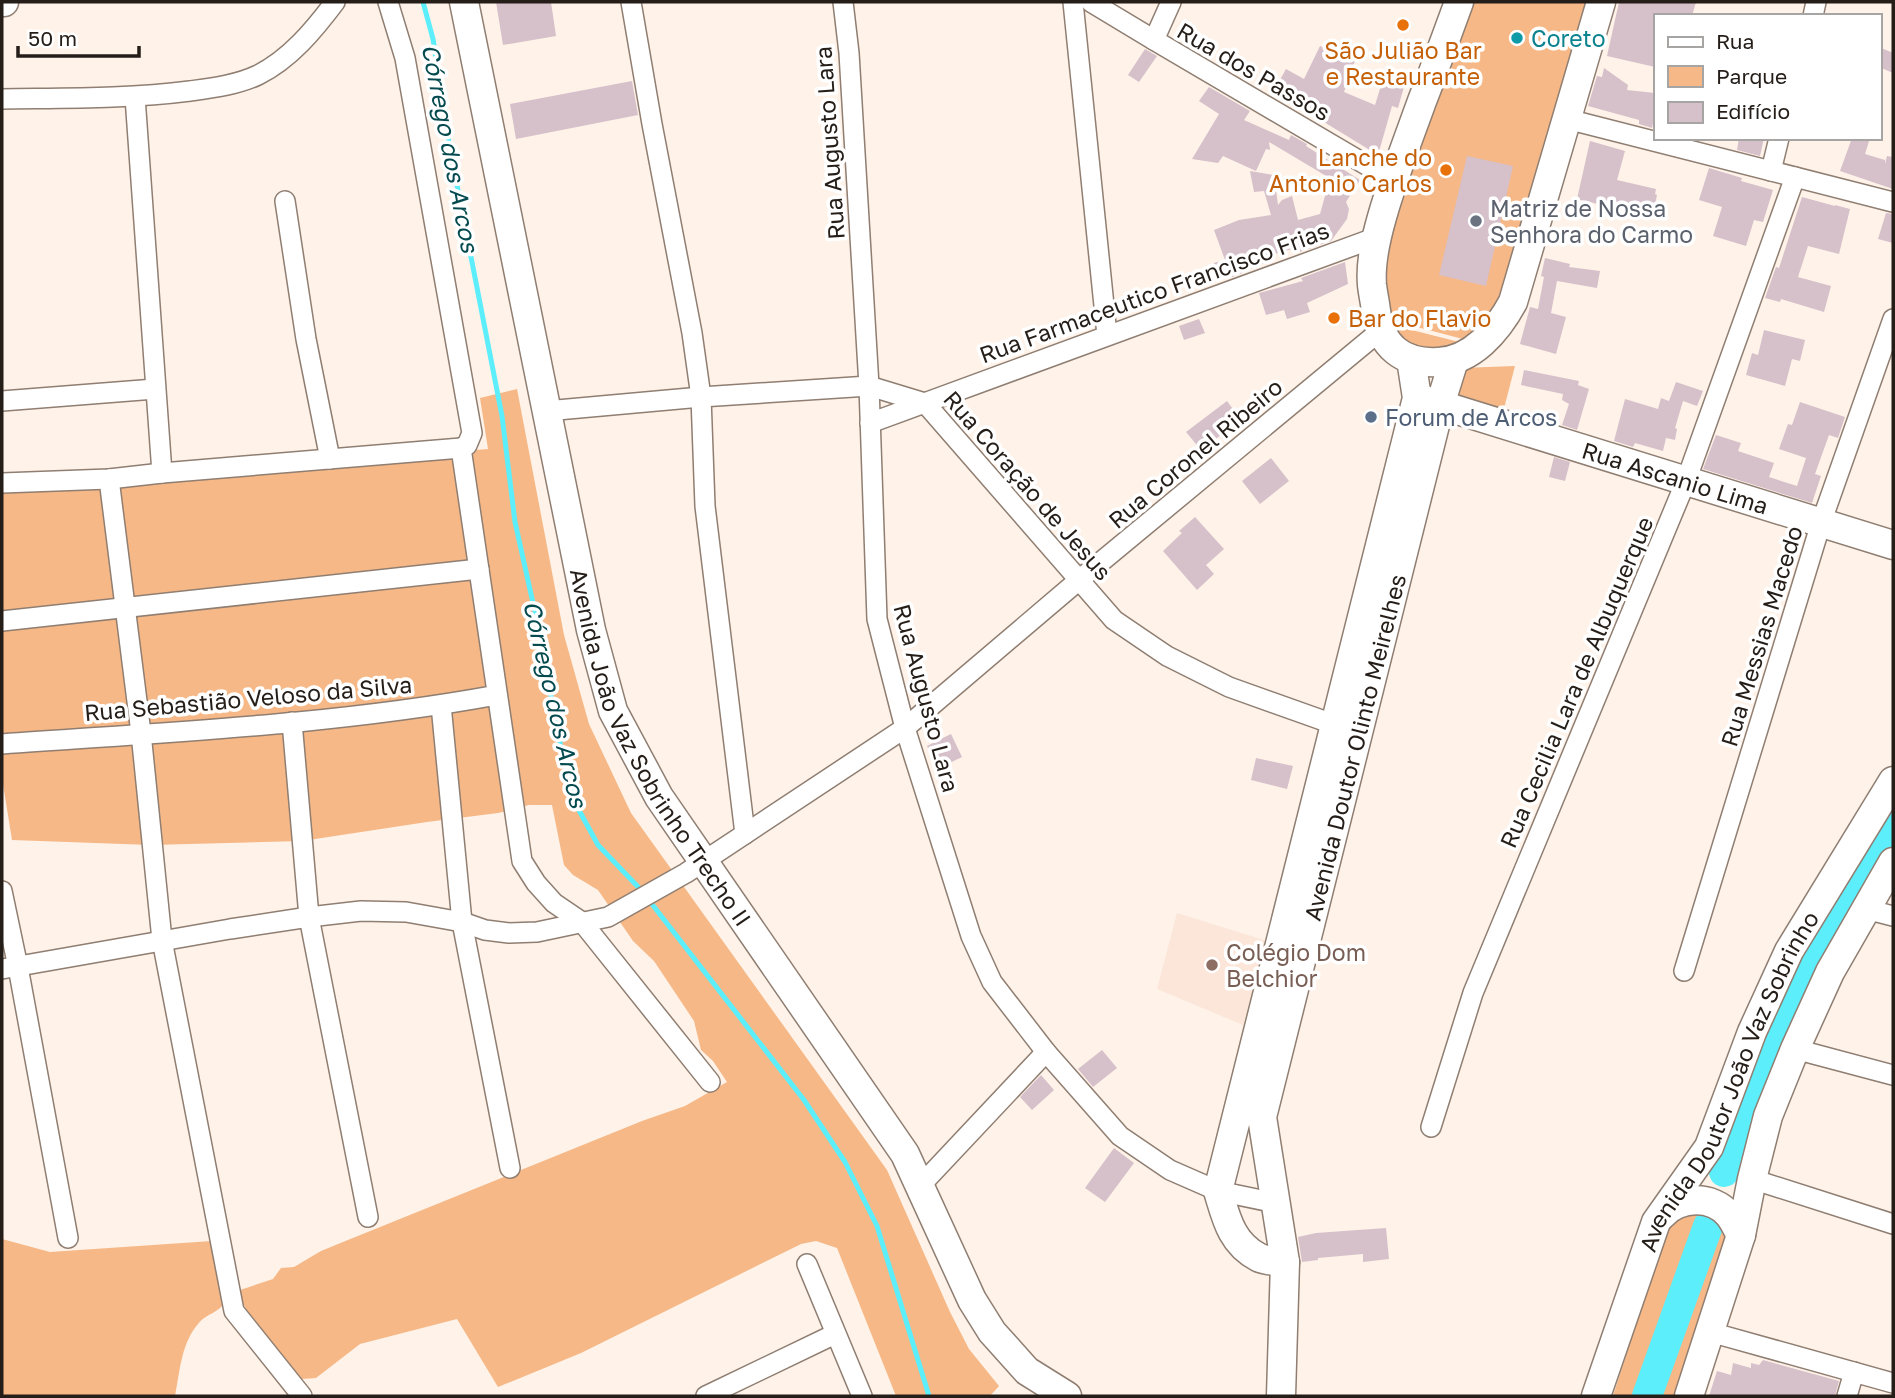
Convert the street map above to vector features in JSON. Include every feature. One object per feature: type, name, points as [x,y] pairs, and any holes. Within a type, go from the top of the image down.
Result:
[{"type":"street","points":[[2,99],[135,97],[209,89],[257,75],[278,62],[298,46],[335,2]]},
{"type":"street","points":[[2,484],[109,479],[162,472],[461,448],[467,445],[472,433],[405,58],[388,2]]},
{"type":"street","name":"Avenida João Vaz Sobrinho Trecho II","points":[[464,2],[591,630],[614,711],[694,867],[905,1154],[972,1300],[992,1332],[1027,1371],[1067,1396]]},
{"type":"street","points":[[631,2],[692,333],[701,397],[705,506],[744,834]]},
{"type":"street","name":"Rua Augusto Lara","points":[[843,2],[849,52],[869,386],[877,618],[905,728],[971,936],[992,982],[1046,1052],[1120,1136],[1170,1170],[1218,1191],[1276,1203]]},
{"type":"street","points":[[1073,2],[1107,335]]},
{"type":"street","name":"Rua dos Passos","points":[[1091,2],[1392,180]]},
{"type":"street","points":[[1154,40],[1171,2]]},
{"type":"street","points":[[1459,2],[1392,180],[1372,267],[1372,285],[1380,331],[1390,347],[1411,359],[1436,362],[1454,360],[1479,345],[1504,320],[1513,302],[1601,2]]},
{"type":"street","points":[[135,97],[162,472]]},
{"type":"street","points":[[1567,119],[1893,202]]},
{"type":"street","points":[[1770,171],[1778,140]]},
{"type":"street","name":"Rua Cecilia Lara de Albuquerque","points":[[1431,1128],[1473,993],[1686,481],[1795,177]]},
{"type":"street","points":[[285,201],[306,339],[330,459]]},
{"type":"street","name":"Rua Farmaceutico Francisco Frias","points":[[870,424],[1377,237]]},
{"type":"street","name":"Rua Messias Macedo","points":[[1684,971],[1821,523],[1893,319]]},
{"type":"street","name":"Rua Coronel Ribeiro","points":[[10,968],[162,940],[362,911],[407,912],[509,933],[537,932],[608,917],[694,867],[905,728],[1380,331]]},
{"type":"street","name":"Avenida Doutor Olinto Meirelhes","points":[[1411,359],[1429,401]]},
{"type":"street","name":"Avenida Doutor Olinto Meirelhes","points":[[1218,1191],[1301,911],[1429,401],[1454,360]]},
{"type":"street","name":"Rua Coração de Jesus","points":[[546,411],[869,386],[925,403],[1114,620],[1167,656],[1229,687],[1347,728]]},
{"type":"street","points":[[2,401],[155,389]]},
{"type":"street","name":"Rua Ascanio Lima","points":[[1429,401],[1893,545]]},
{"type":"street","points":[[461,448],[522,861],[536,883],[554,903],[582,922],[710,1082]]},
{"type":"street","points":[[109,479],[141,733],[162,940],[234,1311],[302,1396]]},
{"type":"street","points":[[2,621],[479,569]]},
{"type":"street","name":"Rua Sebastião Veloso da Silva","points":[[2,744],[292,722],[441,705],[497,695]]},
{"type":"street","points":[[441,705],[462,922],[510,1168]]},
{"type":"street","points":[[292,722],[309,917],[368,1217]]},
{"type":"street","name":"Avenida Doutor João Vaz Sobrinho","points":[[1596,1396],[1656,1222],[1709,1147],[1752,1032],[1789,951],[1893,780]]},
{"type":"street","name":"Avenida Doutor João Vaz Sobrinho","points":[[1689,1396],[1741,1235],[1768,1116],[1794,1049],[1830,972],[1893,862]]},
{"type":"street","points":[[2,891],[10,968],[68,1238]]},
{"type":"street","points":[[1866,909],[1893,916]]},
{"type":"street","name":"Avenida Doutor Olinto Meirelhes","points":[[1281,1396],[1286,1262],[1262,1117],[1301,911]]},
{"type":"street","points":[[1794,1049],[1893,1075]]},
{"type":"street","points":[[920,1186],[1046,1052]]},
{"type":"street","points":[[1709,1147],[1705,1177],[1717,1191],[1733,1192],[1752,1179],[1893,1224]]},
{"type":"street","points":[[1218,1191],[1238,1242],[1259,1258],[1286,1262]]},
{"type":"street","points":[[1656,1222],[1668,1209],[1697,1199],[1728,1214],[1741,1235]]},
{"type":"street","points":[[807,1264],[862,1396]]},
{"type":"street","points":[[1710,1332],[1893,1382]]},
{"type":"street","points":[[706,1396],[835,1334]]},
{"type":"street","points":[[1847,1396],[1854,1372]]},
{"type":"shaded area","name":"Colégio Dom Belchior","points":[[1177,913],[1267,941],[1243,1025],[1157,989]]},
{"type":"green space","points":[[1461,2],[1599,2],[1518,283],[1478,343],[1379,317],[1374,282]]},
{"type":"green space","points":[[1380,322],[1475,346],[1411,357]]},
{"type":"green space","points":[[1515,366],[1502,416],[1453,403],[1461,368]]},
{"type":"green space","points":[[517,389],[564,635],[589,724],[631,813],[887,1170],[969,1349],[999,1386],[990,1396],[896,1396],[837,1248],[816,1241],[801,1244],[581,1353],[498,1387],[457,1319],[360,1344],[316,1378],[302,1379],[255,1327],[237,1291],[273,1279],[281,1268],[294,1267],[321,1251],[685,1106],[727,1082],[713,1061],[701,1050],[694,1021],[654,961],[633,941],[598,890],[573,875],[564,865],[552,805],[529,805],[498,813],[302,841],[151,845],[12,840],[2,778],[2,489],[488,449],[480,398]]},
{"type":"green space","points":[[1696,1201],[1730,1231],[1677,1396],[1613,1396],[1670,1218]]},
{"type":"green space","points":[[2,1239],[50,1252],[212,1241],[225,1283],[226,1300],[192,1332],[182,1358],[175,1396],[2,1396]]},
{"type":"building","points":[[496,2],[551,2],[556,36],[503,45]]},
{"type":"building","points":[[1619,2],[1696,2],[1693,14],[1654,14],[1654,67],[1607,56]]},
{"type":"building","name":"Coreto","points":[[1516,30],[1524,33],[1525,41],[1518,46],[1511,43],[1510,34]]},
{"type":"building","points":[[1320,46],[1355,61],[1344,92],[1375,105],[1384,76],[1405,83],[1398,108],[1392,106],[1378,155],[1319,119],[1320,117],[1294,101],[1296,98],[1276,87],[1286,69],[1304,79]]},
{"type":"building","points":[[1881,48],[1893,53],[1893,73],[1881,68]]},
{"type":"building","points":[[1145,49],[1157,56],[1139,82],[1128,75]]},
{"type":"building","points":[[1604,68],[1628,85],[1627,90],[1654,93],[1652,128],[1639,124],[1639,120],[1588,106],[1597,76],[1602,77]]},
{"type":"building","points":[[632,81],[638,115],[516,139],[510,104]]},
{"type":"building","points":[[1209,87],[1250,111],[1244,120],[1289,140],[1291,135],[1360,180],[1346,202],[1349,209],[1347,219],[1331,241],[1294,254],[1292,249],[1267,256],[1269,261],[1232,277],[1217,279],[1214,263],[1225,260],[1214,230],[1239,220],[1271,215],[1264,191],[1254,192],[1250,171],[1274,175],[1278,205],[1292,196],[1298,220],[1320,214],[1328,185],[1348,189],[1269,142],[1270,150],[1266,149],[1256,171],[1223,156],[1218,163],[1192,159],[1219,114],[1199,101]]},
{"type":"building","points":[[1739,140],[1764,140],[1760,156],[1737,150]]},
{"type":"building","points":[[1851,140],[1869,140],[1865,154],[1885,160],[1885,164],[1887,156],[1893,157],[1893,189],[1840,171]]},
{"type":"building","points":[[1590,141],[1625,151],[1617,180],[1656,189],[1654,210],[1629,204],[1627,211],[1577,199]]},
{"type":"building","name":"Matriz de Nossa Senhora do Carmo","points":[[1467,156],[1513,166],[1486,286],[1439,275]]},
{"type":"building","points":[[1709,168],[1773,190],[1763,222],[1754,220],[1746,246],[1713,236],[1722,207],[1699,200]]},
{"type":"building","points":[[1802,197],[1850,209],[1839,254],[1808,246],[1798,277],[1831,286],[1824,312],[1781,299],[1780,302],[1765,298],[1776,267],[1779,268]]},
{"type":"building","points":[[1886,213],[1893,214],[1893,243],[1878,239]]},
{"type":"building","points":[[1545,258],[1570,264],[1569,267],[1600,271],[1597,288],[1557,281],[1551,313],[1566,317],[1556,354],[1520,344],[1530,307],[1538,309]]},
{"type":"building","points":[[1345,262],[1348,284],[1307,303],[1310,312],[1287,319],[1284,310],[1266,315],[1259,293],[1303,281],[1301,278]]},
{"type":"building","points":[[1199,319],[1205,333],[1184,340],[1179,326]]},
{"type":"building","points":[[1764,330],[1805,340],[1800,361],[1792,359],[1785,386],[1746,375],[1752,353],[1758,355]]},
{"type":"building","points":[[1524,370],[1579,381],[1578,385],[1589,389],[1577,430],[1562,425],[1569,404],[1562,400],[1563,394],[1521,385]]},
{"type":"building","points":[[1676,382],[1703,391],[1697,406],[1683,401],[1675,428],[1675,440],[1666,438],[1663,451],[1635,443],[1633,447],[1614,441],[1625,399],[1658,409],[1661,398],[1669,401]]},
{"type":"building","points":[[1227,401],[1241,420],[1201,450],[1186,432]]},
{"type":"building","points":[[1800,402],[1845,417],[1838,438],[1829,435],[1815,474],[1821,476],[1812,503],[1703,469],[1716,435],[1741,443],[1738,451],[1774,463],[1769,477],[1797,486],[1806,458],[1779,449]]},
{"type":"building","points":[[1554,457],[1570,462],[1565,481],[1549,477]]},
{"type":"building","points":[[1271,458],[1289,481],[1260,504],[1242,481]]},
{"type":"building","points":[[1195,517],[1224,549],[1206,565],[1214,574],[1197,590],[1163,551]]},
{"type":"building","points":[[951,734],[962,757],[937,769],[927,746]]},
{"type":"building","points":[[1256,758],[1293,766],[1287,789],[1251,780]]},
{"type":"building","points":[[1102,1050],[1117,1068],[1093,1087],[1078,1069]]},
{"type":"building","points":[[1041,1075],[1054,1090],[1032,1110],[1020,1097]]},
{"type":"building","points":[[1114,1148],[1134,1163],[1105,1202],[1085,1188]]},
{"type":"building","points":[[1386,1228],[1389,1259],[1363,1262],[1363,1254],[1302,1262],[1298,1237],[1316,1233]]},
{"type":"building","points":[[1763,1360],[1839,1381],[1835,1396],[1709,1396],[1717,1371],[1731,1375],[1733,1363],[1751,1368],[1751,1363],[1759,1365]]},
{"type":"waterway","name":"Córrego dos Arcos","points":[[423,2],[433,39],[449,144],[502,416],[515,522],[561,748],[575,803],[598,845],[642,891]]},
{"type":"waterway","points":[[1724,1172],[1770,1047],[1806,972],[1893,822]]},
{"type":"waterway","name":"Córrego dos Arcos","points":[[648,899],[804,1100],[845,1162],[877,1226],[929,1396]]},
{"type":"waterway","points":[[1647,1396],[1708,1226]]},
{"type":"place","name":"São Julião Bar e Restaurante","points":[[1403,25]]},
{"type":"place","name":"Coreto","points":[[1517,38]]},
{"type":"place","name":"Lanche do Antonio Carlos","points":[[1446,170]]},
{"type":"place","name":"Matriz de Nossa Senhora do Carmo","points":[[1476,221]]},
{"type":"place","name":"Bar do Flavio","points":[[1334,318]]},
{"type":"place","name":"Forum de Arcos","points":[[1371,417]]},
{"type":"place","name":"Colégio Dom Belchior","points":[[1212,965]]}]
